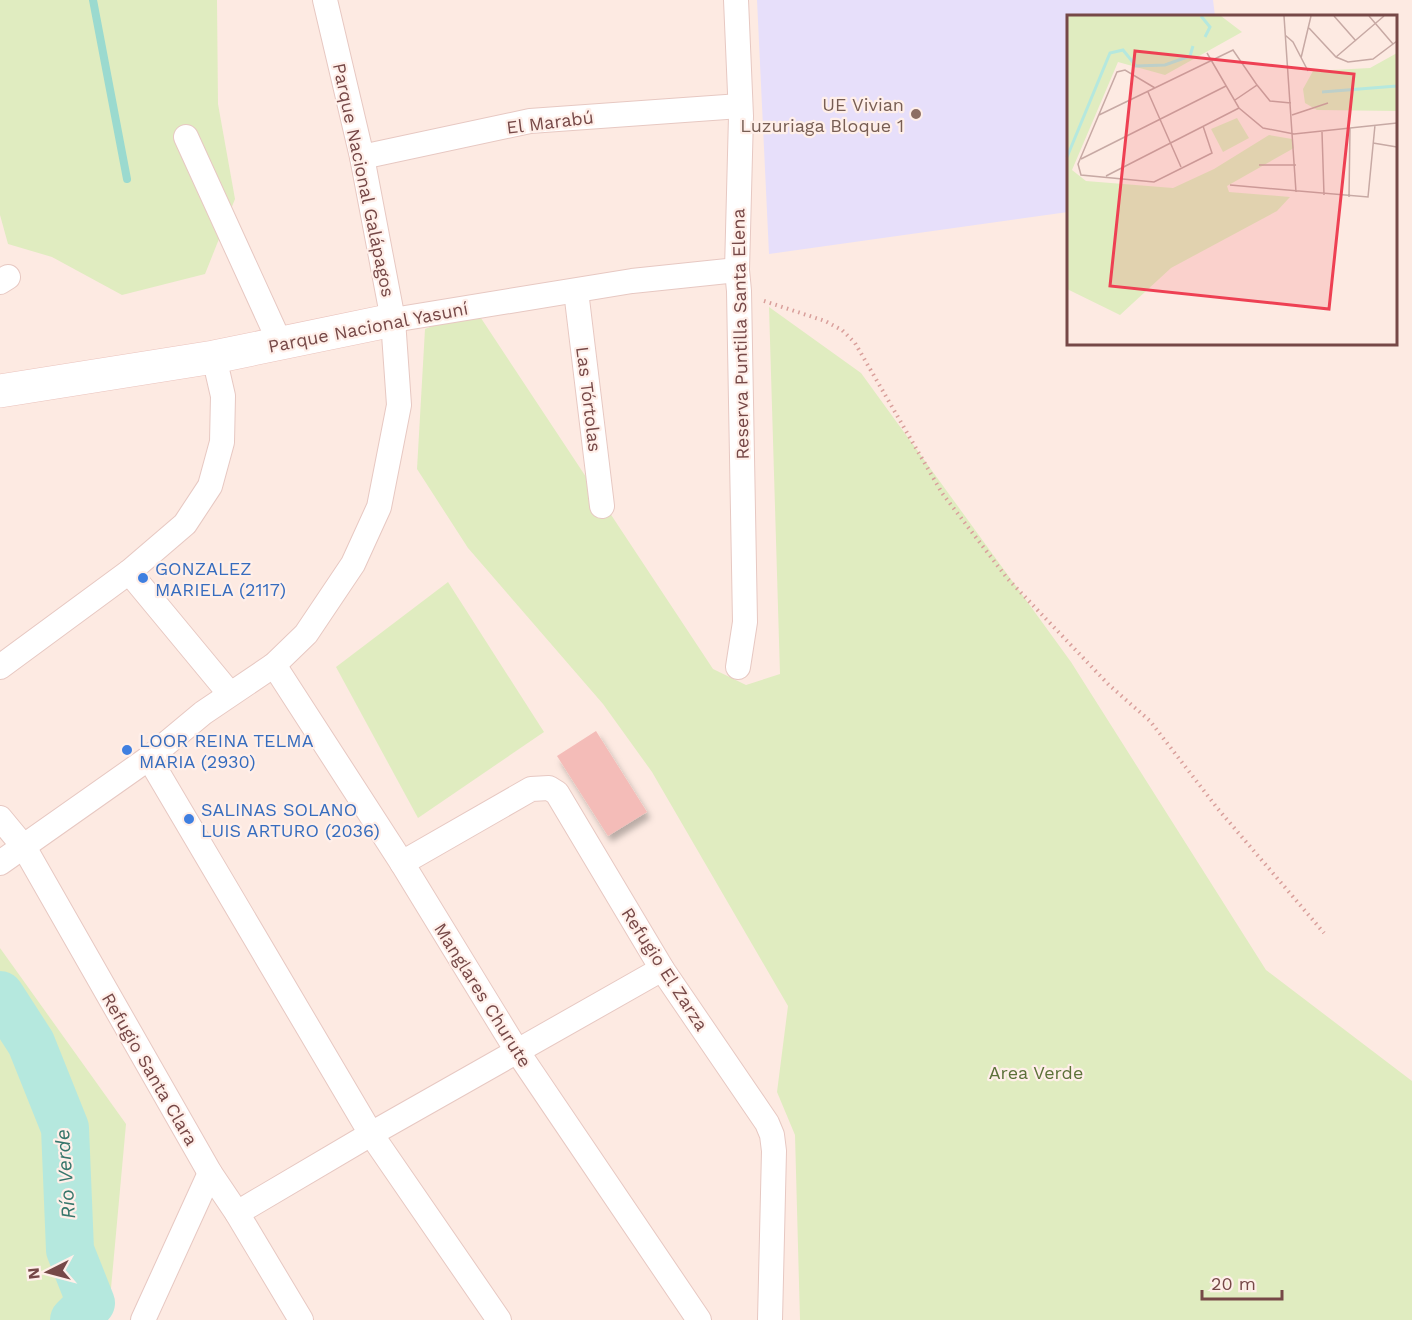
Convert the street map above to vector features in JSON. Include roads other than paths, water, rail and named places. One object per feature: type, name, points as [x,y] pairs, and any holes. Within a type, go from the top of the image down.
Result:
[{"type":"street","name":"Parque Nacional Galápagos","points":[[0,863],[149,758],[203,713],[274,664],[306,634],[353,564],[379,507],[399,405],[393,320],[362,157],[324,0]]},
{"type":"street","name":"Reserva Puntilla Santa Elena","points":[[736,0],[740,106],[738,280],[745,622],[738,667]]},
{"type":"street","name":"El Marabú","points":[[362,157],[531,120],[740,106]]},
{"type":"street","points":[[186,137],[280,343]]},
{"type":"street","name":"Parque Nacional Yasuní","points":[[0,391],[214,357],[393,320],[632,281],[738,280]]},
{"type":"street","name":"Las Tórtolas","points":[[576,291],[602,506]]},
{"type":"street","points":[[0,667],[129,572],[185,524],[210,486],[222,442],[223,396],[214,357]]},
{"type":"street","points":[[129,572],[230,694]]},
{"type":"street","name":"Manglares Churute","points":[[274,664],[402,864],[517,1051],[699,1320]]},
{"type":"street","points":[[149,758],[371,1134],[499,1320]]},
{"type":"street","name":"Refugio El Zarza","points":[[402,864],[531,789],[549,788],[557,793],[662,969],[767,1123],[772,1135],[774,1151],[770,1320]]},
{"type":"street","name":"Refugio Santa Clara","points":[[0,818],[24,847],[210,1173],[237,1213],[301,1320]]},
{"type":"street","points":[[237,1213],[662,969]]},
{"type":"street","points":[[143,1320],[210,1173]]},
{"type":"waterway","points":[[93,0],[127,179]]},
{"type":"waterway","name":"Río Verde","points":[[0,995],[31,1043],[65,1128],[70,1250],[91,1303],[74,1320]]},
{"type":"place","name":"UE Vivian Luzuriaga Bloque 1","points":[[916,114]]},
{"type":"place","name":"GONZALEZ MARIELA (2117)","points":[[143,578]]},
{"type":"place","name":"LOOR REINA TELMA MARIA (2930)","points":[[127,750]]},
{"type":"place","name":"SALINAS SOLANO LUIS ARTURO (2036)","points":[[189,819]]},
{"type":"park label","name":"Area Verde","points":[[1036,1072]]}]
